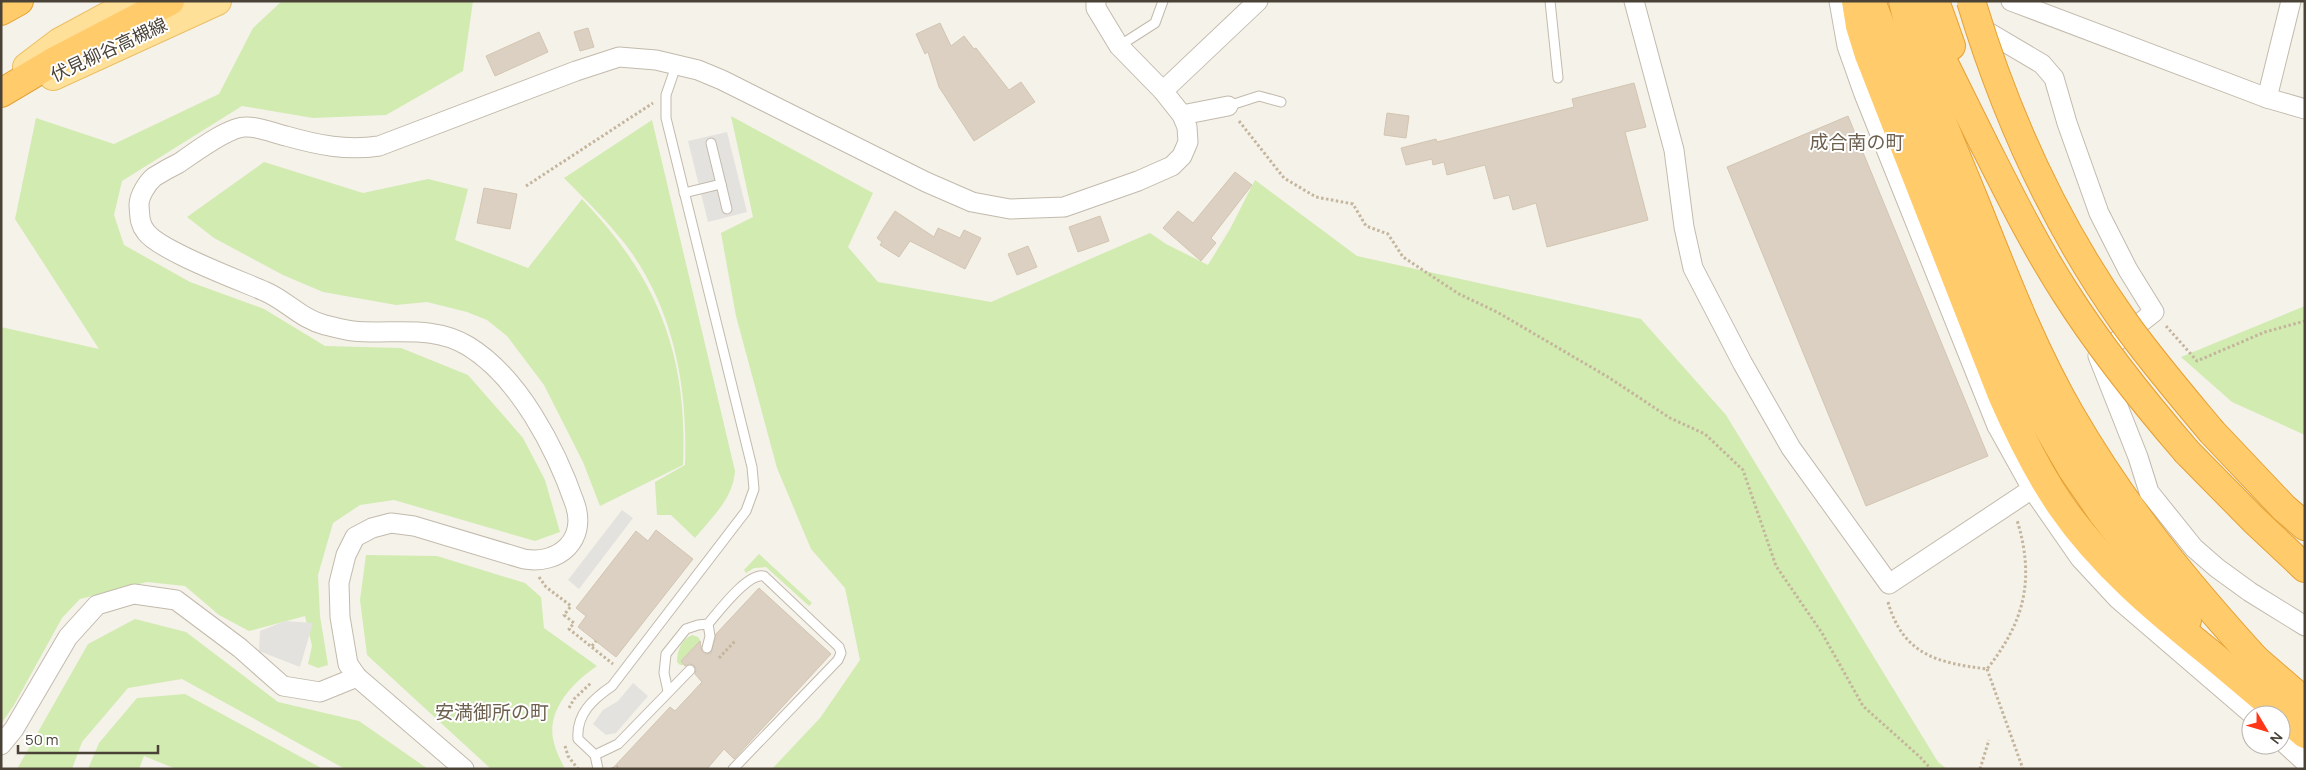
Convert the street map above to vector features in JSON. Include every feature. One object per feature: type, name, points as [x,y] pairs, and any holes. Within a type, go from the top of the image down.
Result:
[{"type":"highway","points":[[1,11],[19,1]]},
{"type":"highway","points":[[1,94],[53,62],[170,1]]},
{"type":"highway","points":[[1856,1],[1860,26],[1872,64],[2002,395],[2021,438],[2041,475],[2062,507],[2115,571],[2155,609],[2252,672],[2305,702]]},
{"type":"highway","points":[[1870,1],[1964,244],[2014,363],[2042,419],[2072,469],[2131,550],[2183,615],[2252,672]]},
{"type":"highway","points":[[1903,1],[1920,66],[2007,280],[2049,374],[2070,413],[2108,475],[2153,540],[2198,596],[2252,672],[2305,734]]},
{"type":"highway","points":[[1913,1],[2036,244],[2065,292],[2136,393],[2187,452],[2241,508],[2305,568]]},
{"type":"highway","points":[[1935,1],[1984,142]]},
{"type":"highway","points":[[1972,1],[1998,79],[2029,156],[2063,224],[2094,277],[2130,330],[2212,432],[2284,508],[2305,526]]},
{"type":"highway","points":[[1979,1],[1998,79]]},
{"type":"main road","name":"伏見柳谷高槻線","points":[[1,85],[60,42],[136,1]]},
{"type":"main road","name":"伏見柳谷高槻線","points":[[1,101],[120,44],[218,1]]},
{"type":"street","points":[[464,769],[357,677],[348,664],[340,616],[339,583],[346,555],[355,537],[372,528],[391,523],[414,526],[524,559],[536,561],[549,560],[570,544],[576,531],[579,515],[568,485],[542,432],[513,385],[491,363],[467,346],[446,336],[425,332],[352,331],[322,324],[300,315],[269,293],[164,246],[147,234],[140,222],[139,199],[152,178],[228,132],[243,126],[336,148],[361,149],[379,146],[548,81],[619,58],[656,60],[698,70],[722,80],[926,182],[972,202],[1010,209],[1064,207],[1138,181],[1172,166],[1182,156],[1188,142],[1187,127],[1182,114],[1163,91],[1119,46],[1096,8],[1096,1]]},
{"type":"street","points":[[1163,91],[1258,1]]},
{"type":"street","points":[[1634,1],[1674,150],[1684,227],[1693,268],[1743,364],[1791,448],[1889,584],[2032,489]]},
{"type":"street","points":[[1839,1],[1847,46],[1864,94],[1997,426],[2032,489],[2080,558],[2118,598],[2241,705]]},
{"type":"street","points":[[1962,1],[1962,6],[1972,22],[2042,64],[2054,78],[2067,123],[2099,213],[2128,270],[2154,312],[2098,356],[2138,457],[2149,492],[2194,548],[2217,568],[2250,592],[2305,626]]},
{"type":"street","points":[[2011,1],[2266,98],[2305,109]]},
{"type":"street","points":[[2266,98],[2291,1]]},
{"type":"street","points":[[1182,114],[1228,106]]},
{"type":"street","points":[[1,745],[14,729],[68,637],[97,604],[134,594],[176,600],[240,648],[283,686],[320,692],[357,677]]},
{"type":"street","points":[[2291,749],[2305,762]]},
{"type":"lane","points":[[1119,46],[1155,22],[1163,1]]},
{"type":"lane","points":[[1550,1],[1558,78]]},
{"type":"lane","points":[[598,769],[595,755],[578,739],[578,724],[586,708],[612,686],[746,511],[754,489],[752,467],[666,118],[666,95],[676,66]]},
{"type":"lane","points":[[1228,106],[1259,96],[1281,102]]},
{"type":"lane","points":[[711,143],[727,208]]},
{"type":"lane","points":[[684,193],[721,184]]},
{"type":"lane","points":[[668,691],[664,673],[666,654],[686,629],[708,624],[730,598],[753,577],[760,575],[764,576],[839,647],[841,653],[838,660],[733,769]]},
{"type":"lane","points":[[707,648],[710,636],[708,624]]},
{"type":"lane","points":[[595,755],[618,744],[690,670]]},
{"type":"path","points":[[1228,106],[1284,178],[1316,198],[1352,204],[1366,226],[1388,234],[1403,257],[1460,294],[1497,312],[1608,377],[1670,418],[1705,434],[1712,440],[1743,470],[1776,566],[1822,633],[1863,706],[1931,769]]},
{"type":"path","points":[[526,186],[647,107]]},
{"type":"path","points":[[2154,312],[2196,360],[2265,332],[2305,321]]},
{"type":"path","points":[[1987,669],[2002,651],[2019,616],[2027,580],[2025,546],[2012,502]]},
{"type":"path","points":[[1889,584],[1888,603],[1904,637],[1923,653],[1955,665],[1987,669]]},
{"type":"path","points":[[546,586],[571,606],[564,615],[574,623],[569,628],[614,664],[609,671]]},
{"type":"path","points":[[592,646],[596,641]]},
{"type":"path","points":[[719,658],[735,641]]},
{"type":"path","points":[[1987,669],[2023,769]]},
{"type":"path","points":[[1980,769],[1989,740]]},
{"type":"path","points":[[612,769],[618,767]]},
{"type":"green space","points":[[282,1],[473,1],[463,71],[386,115],[313,118],[242,106],[122,181],[114,215],[124,245],[190,282],[264,309],[325,346],[401,348],[468,375],[523,438],[545,480],[560,532],[535,541],[394,500],[360,505],[333,523],[318,575],[320,616],[328,665],[318,668],[308,664],[312,646],[305,616],[249,631],[219,615],[185,586],[147,582],[80,599],[62,618],[14,705],[1,724],[1,327],[99,349],[15,219],[36,118],[114,144],[219,94],[253,28]]},
{"type":"green space","points":[[731,116],[873,193],[848,247],[878,282],[991,302],[1150,233],[1166,244],[1208,265],[1230,229],[1255,180],[1357,256],[1641,319],[1726,415],[1938,762],[1947,769],[772,769],[820,718],[860,660],[845,588],[811,549],[777,468],[736,316],[721,233],[753,217]]},
{"type":"green space","points":[[652,120],[735,471],[726,499],[695,538],[671,515],[657,515],[655,482],[685,465],[684,407],[675,350],[667,322],[656,295],[626,245],[604,219],[564,178]]},
{"type":"green space","points":[[264,162],[363,193],[428,179],[468,189],[455,240],[528,268],[582,199],[631,258],[649,289],[663,320],[673,353],[680,388],[683,425],[683,465],[600,506],[583,462],[544,385],[507,336],[487,320],[467,312],[427,302],[396,305],[323,292],[283,275],[214,238],[187,217]]},
{"type":"green space","points":[[2305,306],[2305,435],[2232,402],[2181,357]]},
{"type":"green space","points":[[759,554],[812,603],[809,606],[766,567],[754,568],[746,573],[744,570]]},
{"type":"green space","points":[[366,555],[437,556],[525,583],[541,597],[544,628],[597,666],[570,689],[557,709],[552,731],[557,753],[565,769],[491,769],[367,655],[360,600]]},
{"type":"green space","points":[[135,619],[186,632],[278,702],[359,721],[428,769],[345,769],[182,679],[128,688],[82,742],[72,769],[17,769],[88,644]]},
{"type":"green space","points":[[692,635],[698,637],[702,643],[700,641],[681,661],[684,665],[680,665],[677,662],[679,650],[682,643]]},
{"type":"green space","points":[[185,694],[323,769],[176,769],[144,756],[139,769],[88,769],[99,743],[137,698]]},
{"type":"shaded area","points":[[727,132],[747,212],[708,222],[688,141]]},
{"type":"shaded area","points":[[622,510],[633,518],[579,589],[568,580]]},
{"type":"shaded area","points":[[285,621],[313,623],[300,667],[259,651],[260,631]]},
{"type":"shaded area","points":[[633,683],[648,696],[616,733],[606,735],[593,724],[603,710],[618,701]]},
{"type":"building","points":[[940,23],[951,46],[964,36],[974,49],[976,48],[1009,90],[1021,82],[1035,102],[974,141],[939,87],[928,52],[925,54],[916,34]]},
{"type":"building","points":[[588,28],[594,47],[580,51],[574,32]]},
{"type":"building","points":[[539,32],[548,52],[495,76],[486,56]]},
{"type":"building","points":[[1634,83],[1646,127],[1625,132],[1648,220],[1547,247],[1536,203],[1513,210],[1509,195],[1494,199],[1485,165],[1447,175],[1444,162],[1433,165],[1432,159],[1406,165],[1401,148],[1436,139],[1437,142],[1574,107],[1572,99]]},
{"type":"building","points":[[1387,113],[1409,116],[1406,138],[1384,135]]},
{"type":"building","points":[[1848,116],[1988,456],[1866,506],[1727,167]]},
{"type":"building","points":[[1235,172],[1252,185],[1211,238],[1216,243],[1201,261],[1163,228],[1178,211],[1193,223]]},
{"type":"building","points":[[484,188],[517,194],[510,229],[477,223]]},
{"type":"building","points":[[895,211],[934,237],[938,228],[960,238],[964,230],[981,238],[965,269],[910,241],[899,257],[880,245],[882,242],[877,238]]},
{"type":"building","points":[[1100,216],[1109,241],[1078,252],[1069,227]]},
{"type":"building","points":[[1028,246],[1037,267],[1017,275],[1008,254]]},
{"type":"building","points":[[656,530],[693,559],[616,657],[578,627],[586,616],[576,608],[636,531],[648,541]]},
{"type":"building","points":[[759,588],[831,654],[734,759],[724,749],[707,769],[612,769],[670,707],[675,711],[702,682],[695,674],[696,669],[694,665],[689,664],[685,666],[681,661],[700,641],[702,652],[706,654],[711,653],[716,634]]},
{"type":"district","name":"成合南の町","points":[[1857,142]]},
{"type":"district","name":"安満御所の町","points":[[492,712]]}]
